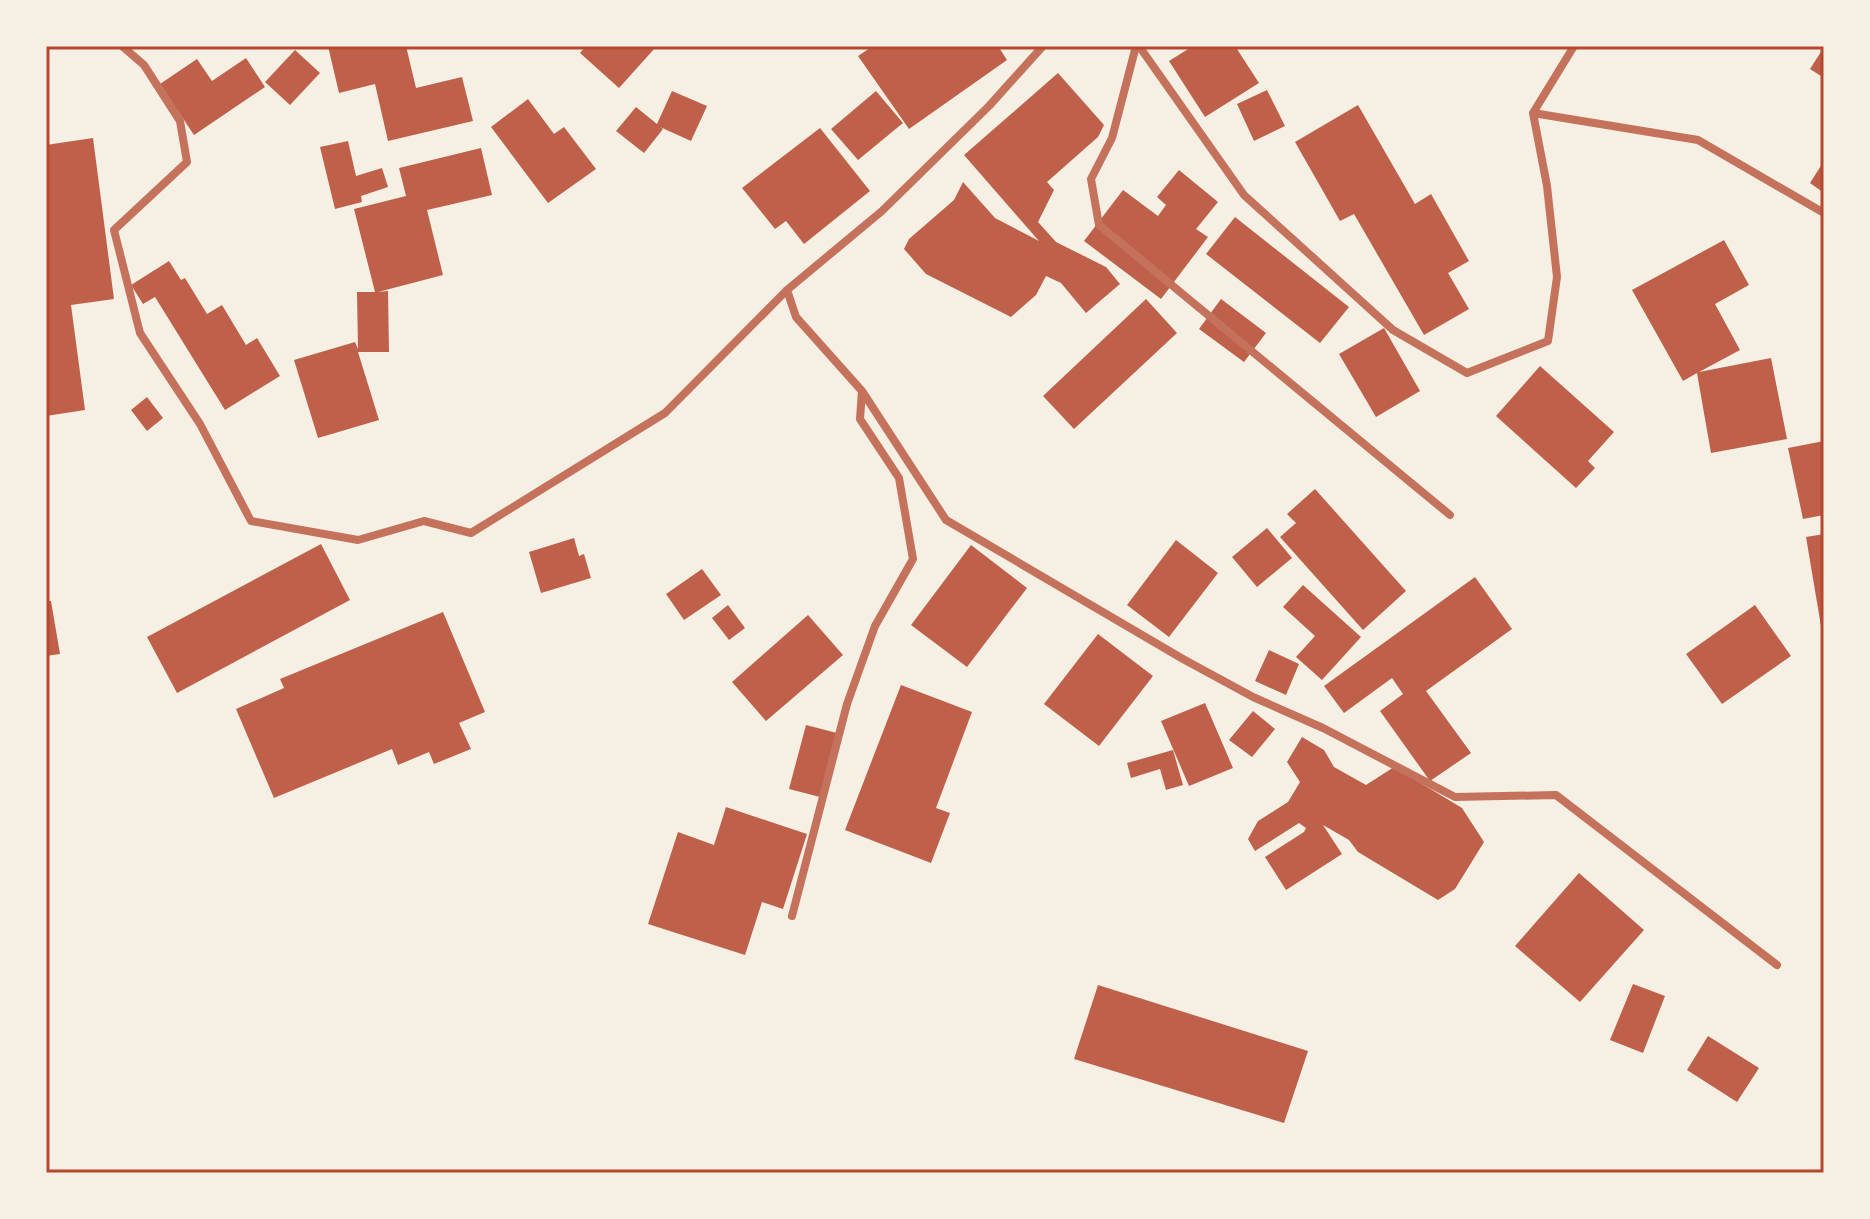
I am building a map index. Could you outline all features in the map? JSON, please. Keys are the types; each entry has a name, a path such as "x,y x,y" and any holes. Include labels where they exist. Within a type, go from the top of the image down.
{"street":[{"path":"122,46 144,65 180,121 187,162 114,230 140,333 200,424 251,521 358,540 424,521 471,533 665,413 787,290 882,211 989,106 1043,46"},
{"path":"1138,46 1244,195 1393,330 1467,373 1548,341 1557,277 1547,186 1533,113 1574,46"},
{"path":"1138,46 1112,138 1091,179 1099,225 1450,515"},
{"path":"1533,113 1698,140 1824,213"},
{"path":"787,290 796,317 862,391 946,520 1183,659 1455,797 1556,795 1777,965"},
{"path":"792,916 847,704 875,626 913,559 899,478 860,419 862,391"}],"building":[{"path":"328,46 406,46 416,88 462,77 473,121 388,141 375,84 339,93"},
{"path":"586,46 655,48 619,88 580,53"},
{"path":"873,46 998,46 1007,60 909,129 858,56"},
{"path":"1193,46 1235,46 1259,83 1205,117 1169,61"},
{"path":"1824,47 1824,78 1810,69"},
{"path":"295,50 320,73 290,105 265,82"},
{"path":"246,58 265,87 194,135 160,84 197,59 212,81"},
{"path":"1058,73 1104,125 1098,137 1047,182 1054,190 1038,222 1056,242 1106,267 1120,284 1086,313 1061,283 1046,276 1036,295 1011,317 926,274 904,249 909,239 954,200 963,182 995,218 1039,241 964,155"},
{"path":"1267,90 1285,126 1254,141 1237,104"},
{"path":"672,91 707,106 691,141 660,127 663,129 644,153 616,131 636,107 657,124"},
{"path":"876,91 903,123 858,160 831,129"},
{"path":"528,99 554,134 564,127 596,169 548,203 491,127"},
{"path":"1358,105 1415,204 1431,194 1469,261 1448,273 1469,309 1424,335 1354,214 1340,221 1295,142"},
{"path":"820,128 870,191 804,244 786,221 775,229 742,188"},
{"path":"93,138 114,299 71,305 85,410 46,416 46,145"},
{"path":"348,141 356,176 382,168 388,187 361,196 362,202 335,209 320,147"},
{"path":"481,148 492,195 427,210 443,275 378,292 388,291 389,352 358,352 379,420 318,438 294,360 355,342 358,349 357,292 375,292 354,209 406,196 399,168"},
{"path":"1824,161 1824,193 1810,183"},
{"path":"1179,170 1218,202 1196,229 1208,237 1161,299 1084,241 1123,190 1158,216 1166,205 1157,197"},
{"path":"1235,217 1349,307 1320,343 1206,254"},
{"path":"1724,240 1749,285 1715,304 1740,350 1699,372 1771,358 1787,439 1711,453 1697,373 1683,381 1632,290"},
{"path":"169,261 181,280 185,278 207,314 222,305 246,345 257,338 280,376 225,410 155,297 143,304 131,285"},
{"path":"1146,299 1177,333 1074,429 1043,396"},
{"path":"1221,299 1266,333 1244,362 1199,329"},
{"path":"1384,328 1420,391 1376,417 1339,354"},
{"path":"1540,366 1614,432 1588,461 1595,468 1576,488 1496,416"},
{"path":"147,397 163,418 147,431 131,410"},
{"path":"1824,441 1824,515 1803,519 1788,448"},
{"path":"1315,489 1406,591 1363,630 1280,537 1296,523 1287,514"},
{"path":"1267,528 1292,558 1257,587 1232,557"},
{"path":"1824,534 1824,631 1822,632 1806,537"},
{"path":"574,538 579,556 584,554 591,578 541,593 529,552"},
{"path":"1176,540 1218,573 1169,637 1127,605"},
{"path":"321,544 350,600 177,693 147,637"},
{"path":"971,545 1027,588 967,667 911,625"},
{"path":"702,569 721,595 684,620 666,594"},
{"path":"1475,577 1512,629 1426,691 1471,753 1430,781 1380,711 1403,694 1392,678 1344,713 1324,686"},
{"path":"1303,585 1361,637 1322,680 1296,657 1315,636 1283,607"},
{"path":"46,601 51,601 60,654 46,656"},
{"path":"728,605 745,628 729,640 712,618"},
{"path":"1755,605 1791,656 1722,704 1686,654"},
{"path":"443,612 485,712 459,723 471,749 434,764 429,752 398,765 392,749 274,798 236,709 284,688 280,679"},
{"path":"808,615 843,655 766,721 732,682"},
{"path":"1098,634 1153,676 1099,746 1044,704"},
{"path":"1269,650 1299,664 1286,695 1255,681"},
{"path":"901,685 972,712 936,808 950,813 931,863 845,830"},
{"path":"1205,703 1233,768 1189,786 1161,721"},
{"path":"1253,711 1275,729 1252,757 1229,740"},
{"path":"806,725 837,733 820,797 789,789"},
{"path":"1302,737 1324,750 1334,767 1366,785 1394,767 1462,808 1484,842 1455,889 1438,900 1358,852 1349,840 1323,825 1342,854 1286,890 1265,857 1306,828 1299,823 1255,851 1248,839 1258,821 1288,802 1300,782 1287,762"},
{"path":"1173,750 1183,785 1166,790 1160,769 1131,778 1127,763"},
{"path":"726,807 807,834 783,909 762,902 745,955 648,924 678,832 714,845"},
{"path":"1579,873 1644,930 1580,1002 1515,946"},
{"path":"1633,984 1665,996 1643,1053 1610,1040"},
{"path":"1098,985 1308,1051 1284,1123 1074,1059"},
{"path":"1708,1036 1759,1068 1737,1102 1687,1070"}]}
